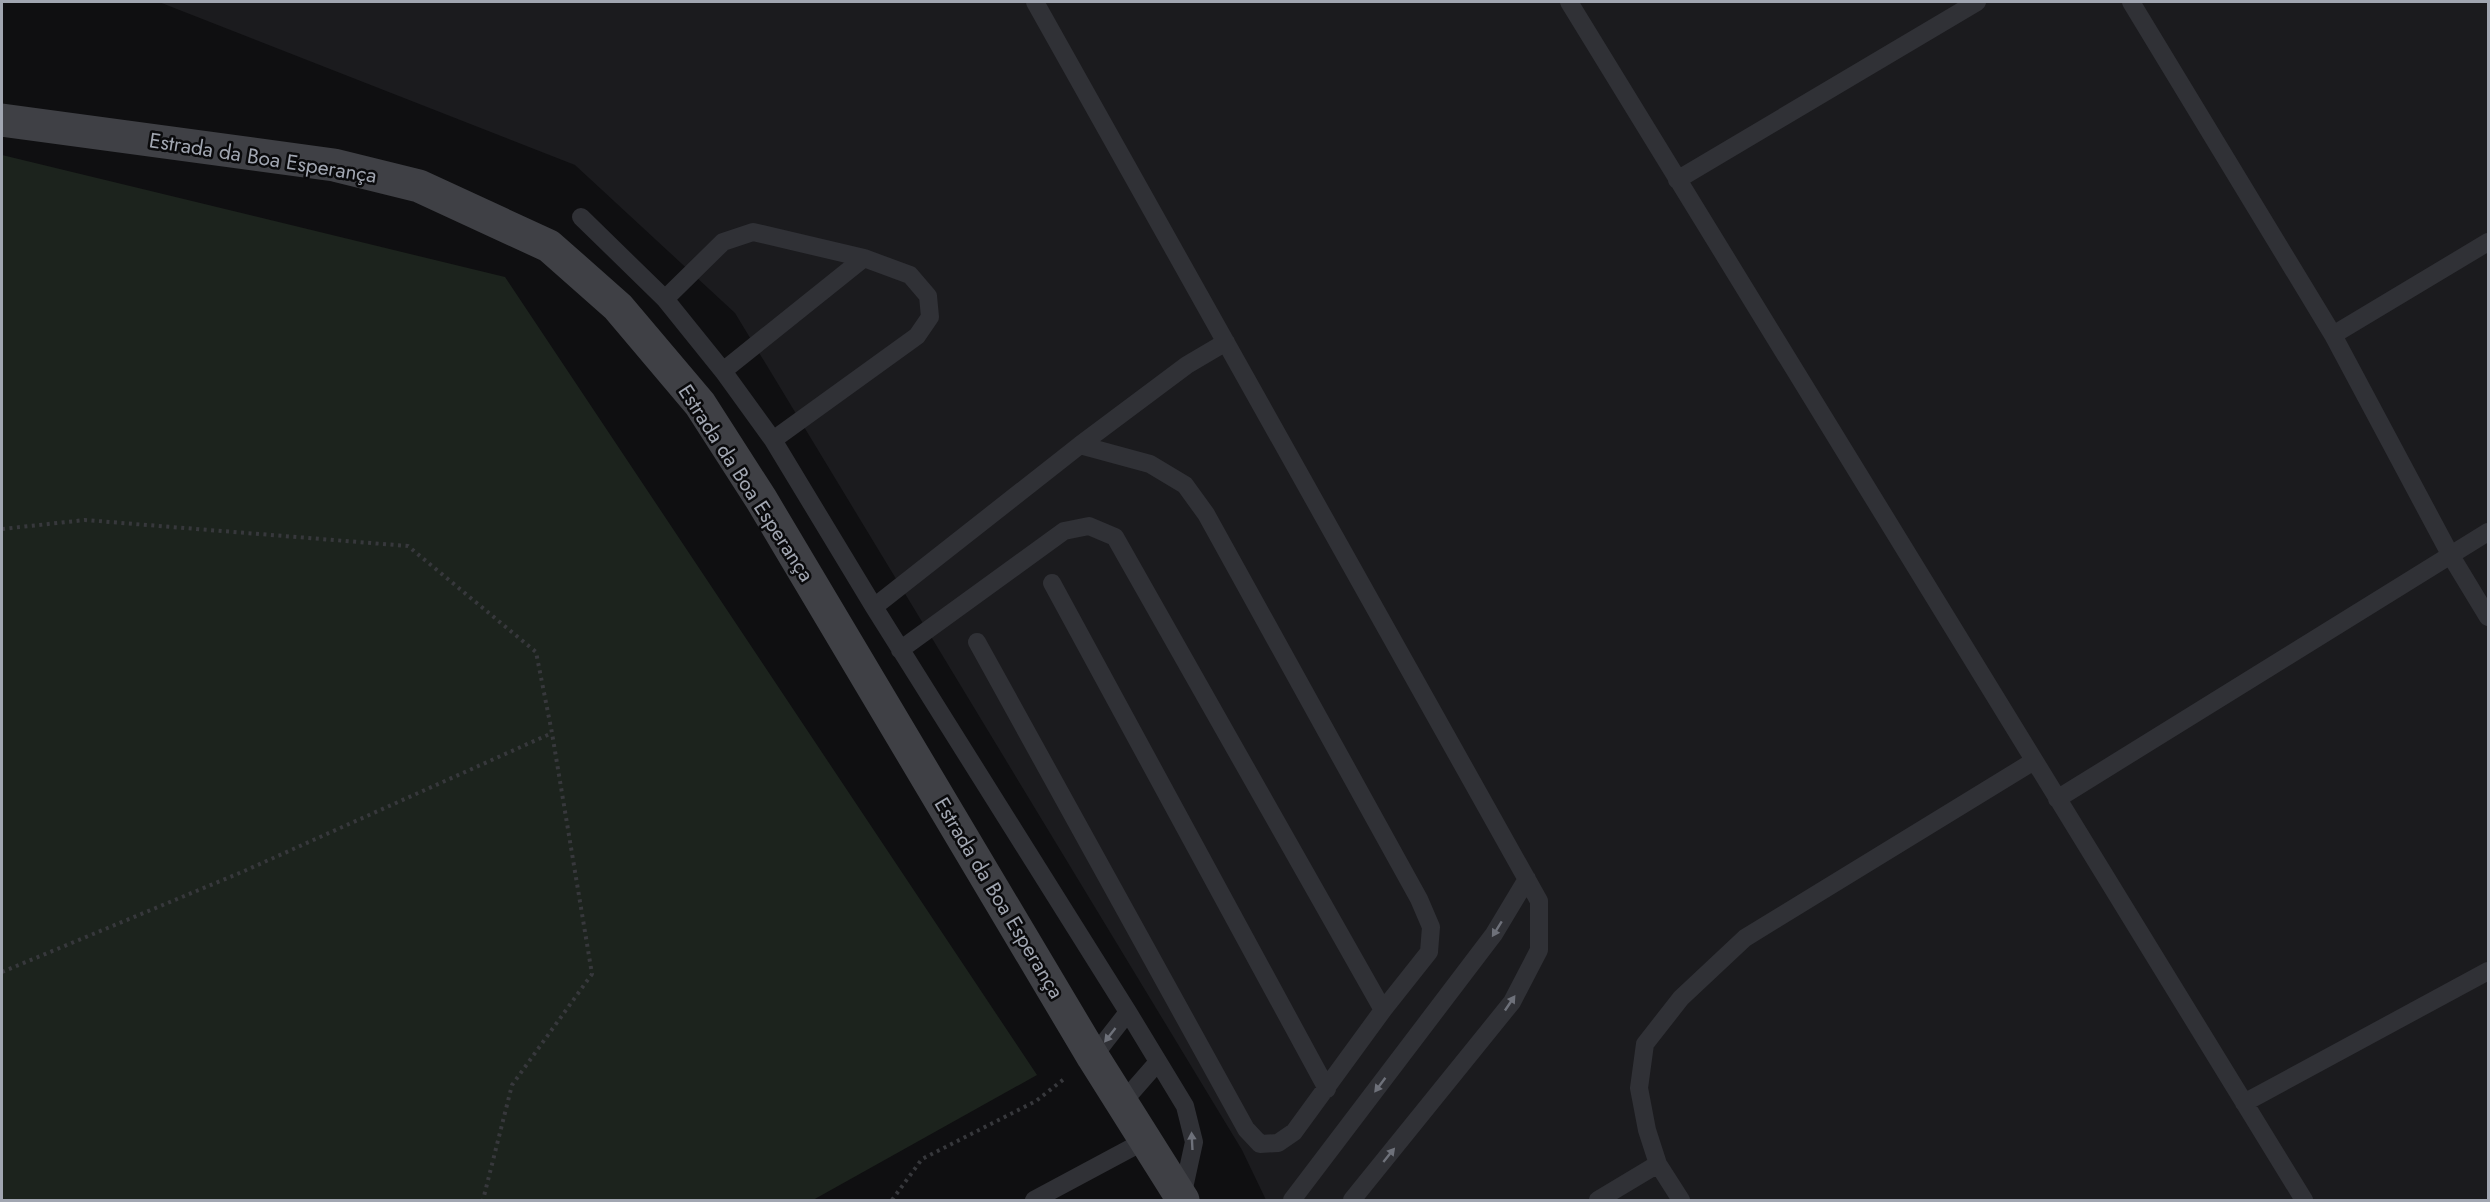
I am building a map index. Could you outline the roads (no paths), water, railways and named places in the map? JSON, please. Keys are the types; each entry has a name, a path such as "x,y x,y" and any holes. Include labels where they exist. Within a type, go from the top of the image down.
{"main road":[{"name":"Estrada da Boa Esperança","path":"2,120 344,168 419,186 549,246 618,307 700,404 761,500 1093,1057 1183,1199"}],"lane":[{"path":"1035,2 1539,901 1539,950 1512,1002 1352,1200"},
{"path":"1569,2 2304,1200"},
{"path":"1677,180 1977,2"},
{"path":"2131,2 2333,334 2451,556 2488,617"},
{"path":"581,217 665,299 723,371 773,440 900,650 1128,1012 1185,1106 1194,1142 1183,1199"},
{"path":"665,299 723,242 753,232 864,258 910,275 928,296 930,317 917,336 773,440"},
{"path":"2333,334 2488,242"},
{"path":"723,371 864,258"},
{"path":"874,608 1080,445 1187,365 1226,342"},
{"path":"977,642 1246,1129 1260,1144 1278,1143 1294,1132 1383,1010 1429,952 1431,927 1419,899 1206,514 1185,485 1150,464 1080,445"},
{"path":"900,650 1064,531 1089,526 1115,537 1383,1010"},
{"path":"2057,799 2488,532"},
{"path":"1052,583 1327,1089"},
{"path":"1681,1200 1658,1164 1647,1130 1639,1088 1646,1044 1681,998 1744,938 2034,761"},
{"path":"1292,1200 1494,934 1527,879"},
{"path":"2244,1103 2488,972"},
{"path":"1093,1057 1128,1012"},
{"path":"1122,1103 1157,1063"},
{"path":"1034,1200 1146,1140"},
{"path":"1598,1200 1658,1164"}]}
